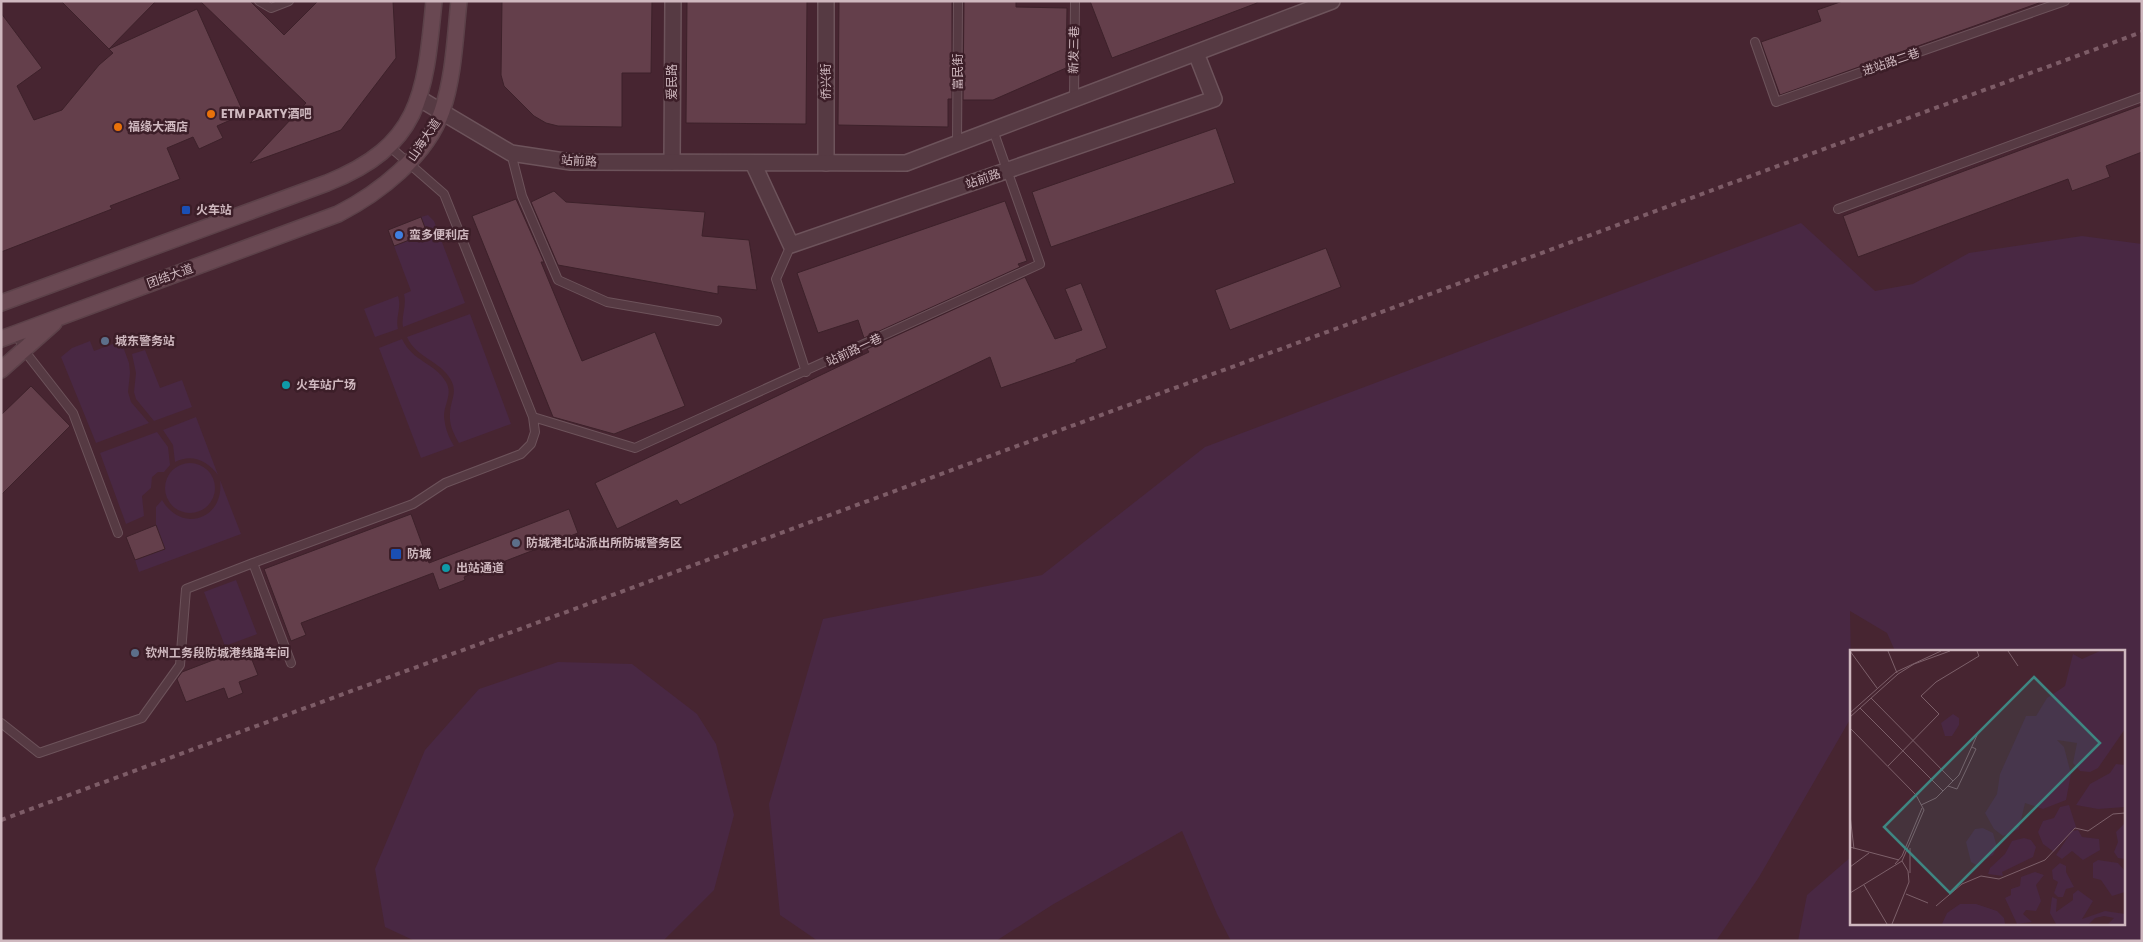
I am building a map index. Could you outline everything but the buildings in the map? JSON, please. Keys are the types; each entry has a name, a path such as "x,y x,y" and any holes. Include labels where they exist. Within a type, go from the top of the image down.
{"main road":[{"name":"山海大道","path":"1,303 327,183 361,168 389,146 403,130 420,99 428,62 434,1"},
{"name":"山海大道","path":"338,214 376,192 408,163 423,145 442,112 453,66 459,1"},
{"name":"团结大道","path":"1,338 338,214"},
{"path":"1,370 23,348 62,316"}],"street":[{"name":"爱民路","path":"672,162 673,1"},
{"name":"侨兴街","path":"826,1 826,163"},
{"name":"站前路","path":"420,99 511,153 571,162 906,163 1332,1"},
{"name":"站前路","path":"791,245 1214,100 1196,53"},
{"path":"753,163 791,245"}],"lane":[{"path":"259,1 271,8 289,1"},
{"name":"富民街","path":"958,1 958,143"},
{"name":"新发三巷","path":"1074,99 1075,1"},
{"name":"进站路二巷","path":"1755,42 1776,102 2065,1"},
{"path":"1838,209 2142,97"},
{"name":"站前路一巷","path":"533,417 635,448 806,372 1040,264 993,130"},
{"path":"1,724 39,753 142,718 180,665 186,589 413,504 445,483 521,454 531,444 535,432 533,417 444,194 389,146"},
{"path":"511,153 522,196 558,280 607,302 717,321"},
{"path":"791,245 776,279 806,372"},
{"path":"17,333 23,348 73,413 118,533"},
{"path":"253,563 291,663"}],"shaded area":[{"path":"428,215 434,221 465,303 403,327 404,294 411,291 394,246 427,233 421,217"},
{"path":"1801,223 1875,291 1913,284 1969,253 2082,236 2142,244 2142,941 1798,941 1807,895 1850,858 1850,924 2126,924 2126,650 1895,650 1887,633 1850,611 1850,719 1759,877 1716,941 1231,941 1217,914 1182,831 1052,905 996,941 818,941 780,915 769,804 823,619 1042,575 1205,447"},
{"path":"398,296 398,329 375,337 364,309"},
{"path":"470,314 511,424 459,443 450,422 450,409 454,393 451,380 441,368 416,350 407,337"},
{"path":"402,339 412,353 441,375 449,391 444,416 447,432 454,446 421,458 379,348"},
{"path":"90,341 94,351 121,341 129,363 128,392 131,402 149,423 96,443 61,357 72,348"},
{"path":"145,350 160,388 182,380 192,407 154,421 136,399 134,392 136,373 132,354"},
{"path":"196,417 218,475 204,462 193,458 181,459 175,462 173,445 163,430"},
{"path":"157,432 168,447 170,465 164,472 158,472 152,477 151,488 142,496 144,516 126,524 100,453"},
{"path":"190,463 200,465 208,470 213,478 215,488 213,498 208,506 200,511 190,513 180,511 172,506 167,498 165,488 167,478 172,470 180,465"},
{"path":"220,480 241,534 139,572 135,560 165,549 156,525 156,507 162,500 170,511 180,517 190,519 200,517 209,512 216,504 220,493"},
{"path":"236,580 257,634 225,646 204,592"},
{"path":"558,662 632,664 697,714 716,744 734,815 714,890 663,941 415,941 385,927 375,869 425,750 479,689"}],"railway":[{"path":"1,820 2142,32"}],"place":[{"name":"ETM PARTY酒吧","path":"211,114"},
{"name":"福缘大酒店","path":"118,127"},
{"name":"火车站","path":"186,210"},
{"name":"蛮多便利店","path":"399,235"},
{"name":"城东警务站","path":"105,341"},
{"name":"火车站广场","path":"286,385"},
{"name":"防城港北站派出所防城警务区","path":"516,543"},
{"name":"防城","path":"396,554"},
{"name":"出站通道","path":"446,568"},
{"name":"钦州工务段防城港线路车间","path":"135,653"}]}
